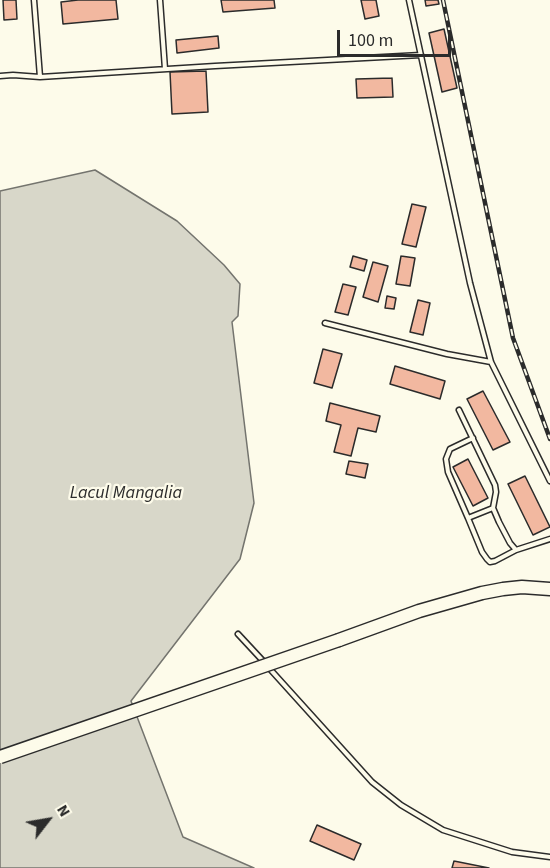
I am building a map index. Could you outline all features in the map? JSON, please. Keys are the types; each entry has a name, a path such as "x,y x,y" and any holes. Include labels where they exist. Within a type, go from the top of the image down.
{"highway":[{"path":"0,757 418,611 503,589 522,587 550,589"}],"lane":[{"path":"34,0 40,77"},
{"path":"160,0 165,69"},
{"path":"409,0 470,283 491,362 550,481"},
{"path":"0,76 40,77 421,55"},
{"path":"325,323 447,354 491,362"},
{"path":"459,410 495,485 493,508 503,531 516,550"},
{"path":"473,438 450,450 446,459 448,472 487,560 495,561 516,550 550,539"},
{"path":"468,518 493,508"},
{"path":"238,634 372,783 401,805 443,830 512,852 550,857"}],"water":[{"name":"Lacul Mangalia","path":"95,170 177,221 224,265 240,284 238,316 232,322 254,503 240,559 131,701 183,837 254,868 0,868 0,191"}],"building":[{"path":"3,0 16,0 17,19 4,20"},
{"path":"116,0 118,19 63,24 61,2"},
{"path":"221,0 274,0 275,8 223,12"},
{"path":"361,0 376,0 379,16 365,19"},
{"path":"425,0 438,0 439,4 426,6"},
{"path":"444,29 457,88 442,92 429,33"},
{"path":"218,36 219,48 177,53 176,40"},
{"path":"206,71 208,112 172,114 170,72"},
{"path":"392,78 393,97 357,98 356,79"},
{"path":"412,204 426,207 416,247 402,244"},
{"path":"353,256 367,260 364,271 350,267"},
{"path":"401,256 415,258 410,286 396,284"},
{"path":"373,262 388,266 378,302 363,297"},
{"path":"343,284 356,287 348,315 335,312"},
{"path":"387,296 396,298 394,309 385,308"},
{"path":"418,300 430,303 423,335 410,332"},
{"path":"323,349 342,354 332,388 314,383"},
{"path":"395,366 445,381 440,399 390,384"},
{"path":"483,391 510,442 493,450 467,399"},
{"path":"330,403 380,416 376,432 358,428 351,456 334,452 341,425 326,421"},
{"path":"468,459 488,498 473,506 453,467"},
{"path":"349,461 368,464 365,478 346,474"},
{"path":"525,476 550,527 533,535 508,484"},
{"path":"317,825 361,844 354,860 310,841"},
{"path":"454,861 489,868 452,868"}],"railway":[{"path":"443,0 513,338 550,439"}]}
